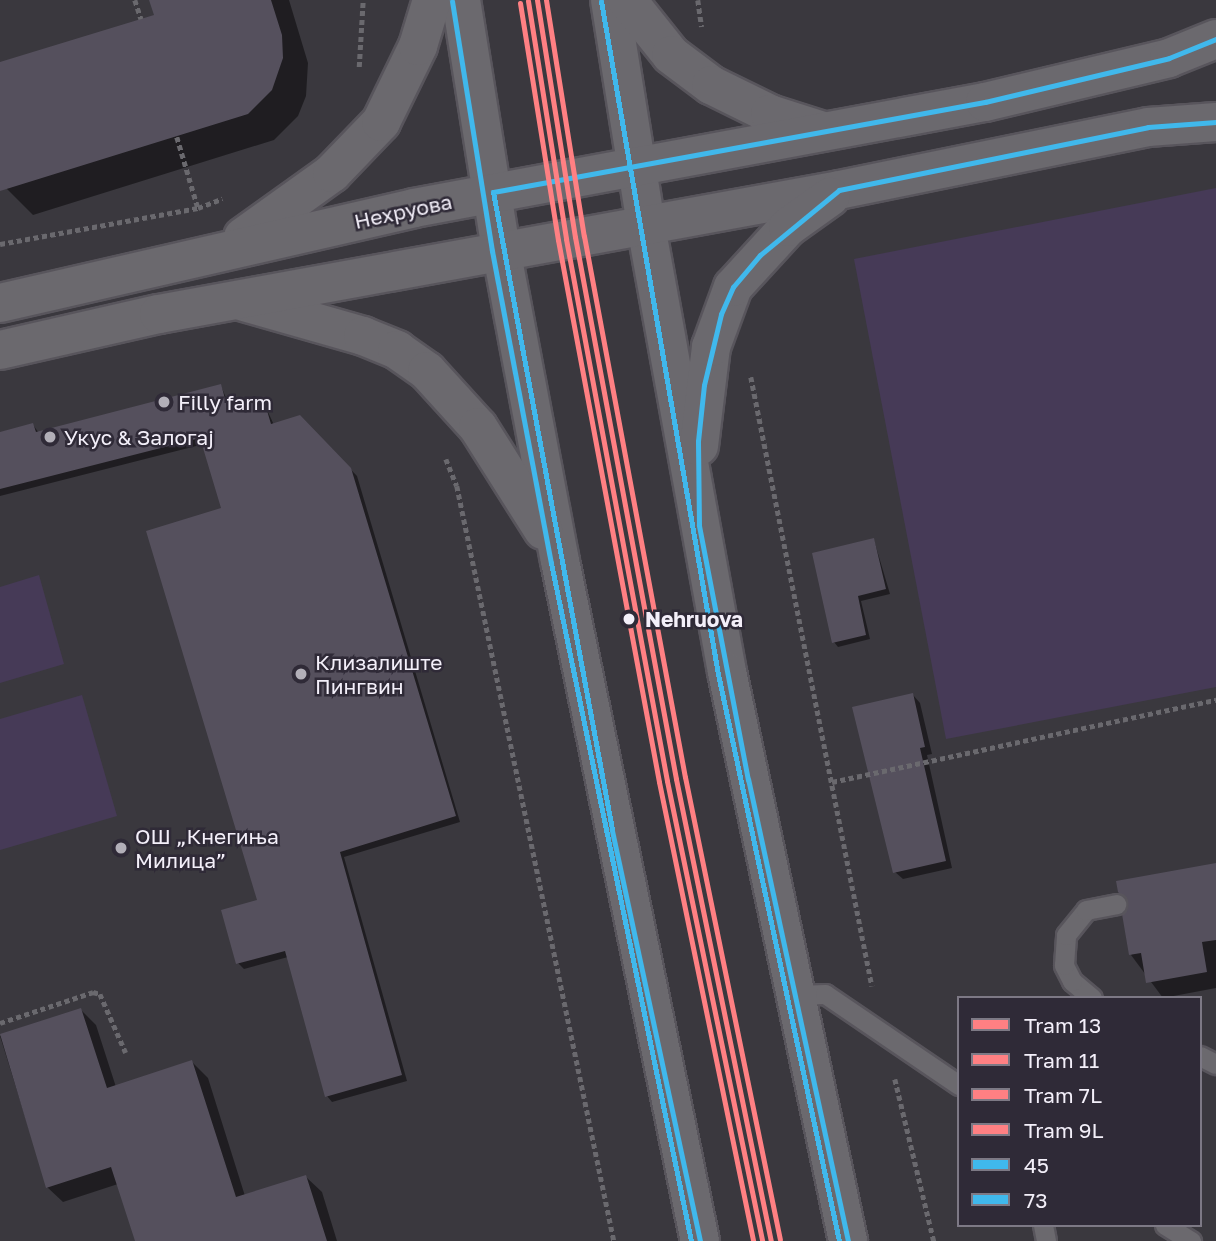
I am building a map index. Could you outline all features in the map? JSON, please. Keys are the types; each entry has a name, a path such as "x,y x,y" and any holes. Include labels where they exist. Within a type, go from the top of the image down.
{"main road":[{"path":"224,249 332,173 381,122 418,46 432,0"},
{"path":"461,0 501,249 560,561 700,1241"},
{"path":"610,0 646,226 699,525 748,780 848,1241"},
{"path":"627,0 671,55 711,85 770,114 828,133"},
{"name":"Нехруова","path":"0,303 224,249 493,192 828,133 1169,58 1216,39"},
{"path":"0,350 236,300 501,249 646,226 839,190 1148,127 1216,122"},
{"path":"699,525 698,441 704,385 721,314 733,288 760,255 839,190"},
{"path":"236,300 363,336 427,371 478,427 523,491 560,561"}],"lane":[{"path":"1090,996 1072,981 1064,965 1066,935 1086,911 1116,904"},
{"path":"795,995 825,994 957,1084"},
{"path":"1168,1227 1191,1241"}],"path":[{"path":"135,0 141,19"},
{"path":"358,73 363,52 363,0"},
{"path":"177,137 198,208"},
{"path":"0,244 198,208 228,197"},
{"path":"749,368 885,1035 934,1241"},
{"path":"444,454 457,486 614,1241"},
{"path":"832,782 1216,700"},
{"path":"0,1023 93,992 100,994 126,1053"}],"shaded area":[{"path":"1216,188 1216,687 946,739 854,259"},
{"path":"39,575 64,664 0,683 0,587"},
{"path":"82,695 117,816 0,850 0,719"}],"building":[{"path":"149,0 271,0 282,35 283,58 272,90 248,114 0,191 0,62 154,15"},
{"name":"Клизалиште Пингвин","path":"221,384 227,406 263,397 271,424 300,415 351,468 456,816 340,852 402,1075 325,1097 285,951 236,964 221,910 257,900 146,531 221,508 200,438 0,489 0,432 33,423 36,432"},
{"path":"874,538 886,589 858,596 866,635 832,643 812,553"},
{"path":"913,693 925,747 920,748 946,861 893,873 852,707"},
{"path":"1216,863 1216,940 1202,942 1207,972 1146,983 1141,953 1129,955 1122,914 1128,902 1118,892 1116,881"},
{"path":"81,1008 107,1088 192,1060 236,1197 306,1175 327,1241 135,1241 111,1167 46,1188 0,1034"}],"tram line":[{"name":"13","path":"537,0 575,237 676,779 771,1241"},
{"name":"7L","path":"546,0 584,236 685,777 780,1239"},
{"name":"11","path":"528,1 566,239 667,781 762,1241"},
{"name":"9L","path":"520,3 558,240 659,782 753,1241"}],"transit line":[{"name":"73","path":"452,1 492,251 551,563 691,1241"},
{"name":"73","path":"601,1 718,674 839,1241"},
{"name":"45","path":"700,1241 612,829 493,192 985,102 1169,58 1216,39"},
{"name":"45","path":"848,1241 748,780 699,525 698,441 704,385 721,314 733,287 760,255 839,190 1148,127 1216,122"}],"place":[{"name":"Filly farm","path":"164,402"},
{"name":"Укус & Залогај","path":"50,437"},
{"name":"Nehruova","path":"629,619"},
{"name":"Клизалиште Пингвин","path":"301,674"},
{"name":"ОШ „Кнегиња Милица”","path":"121,848"}]}
